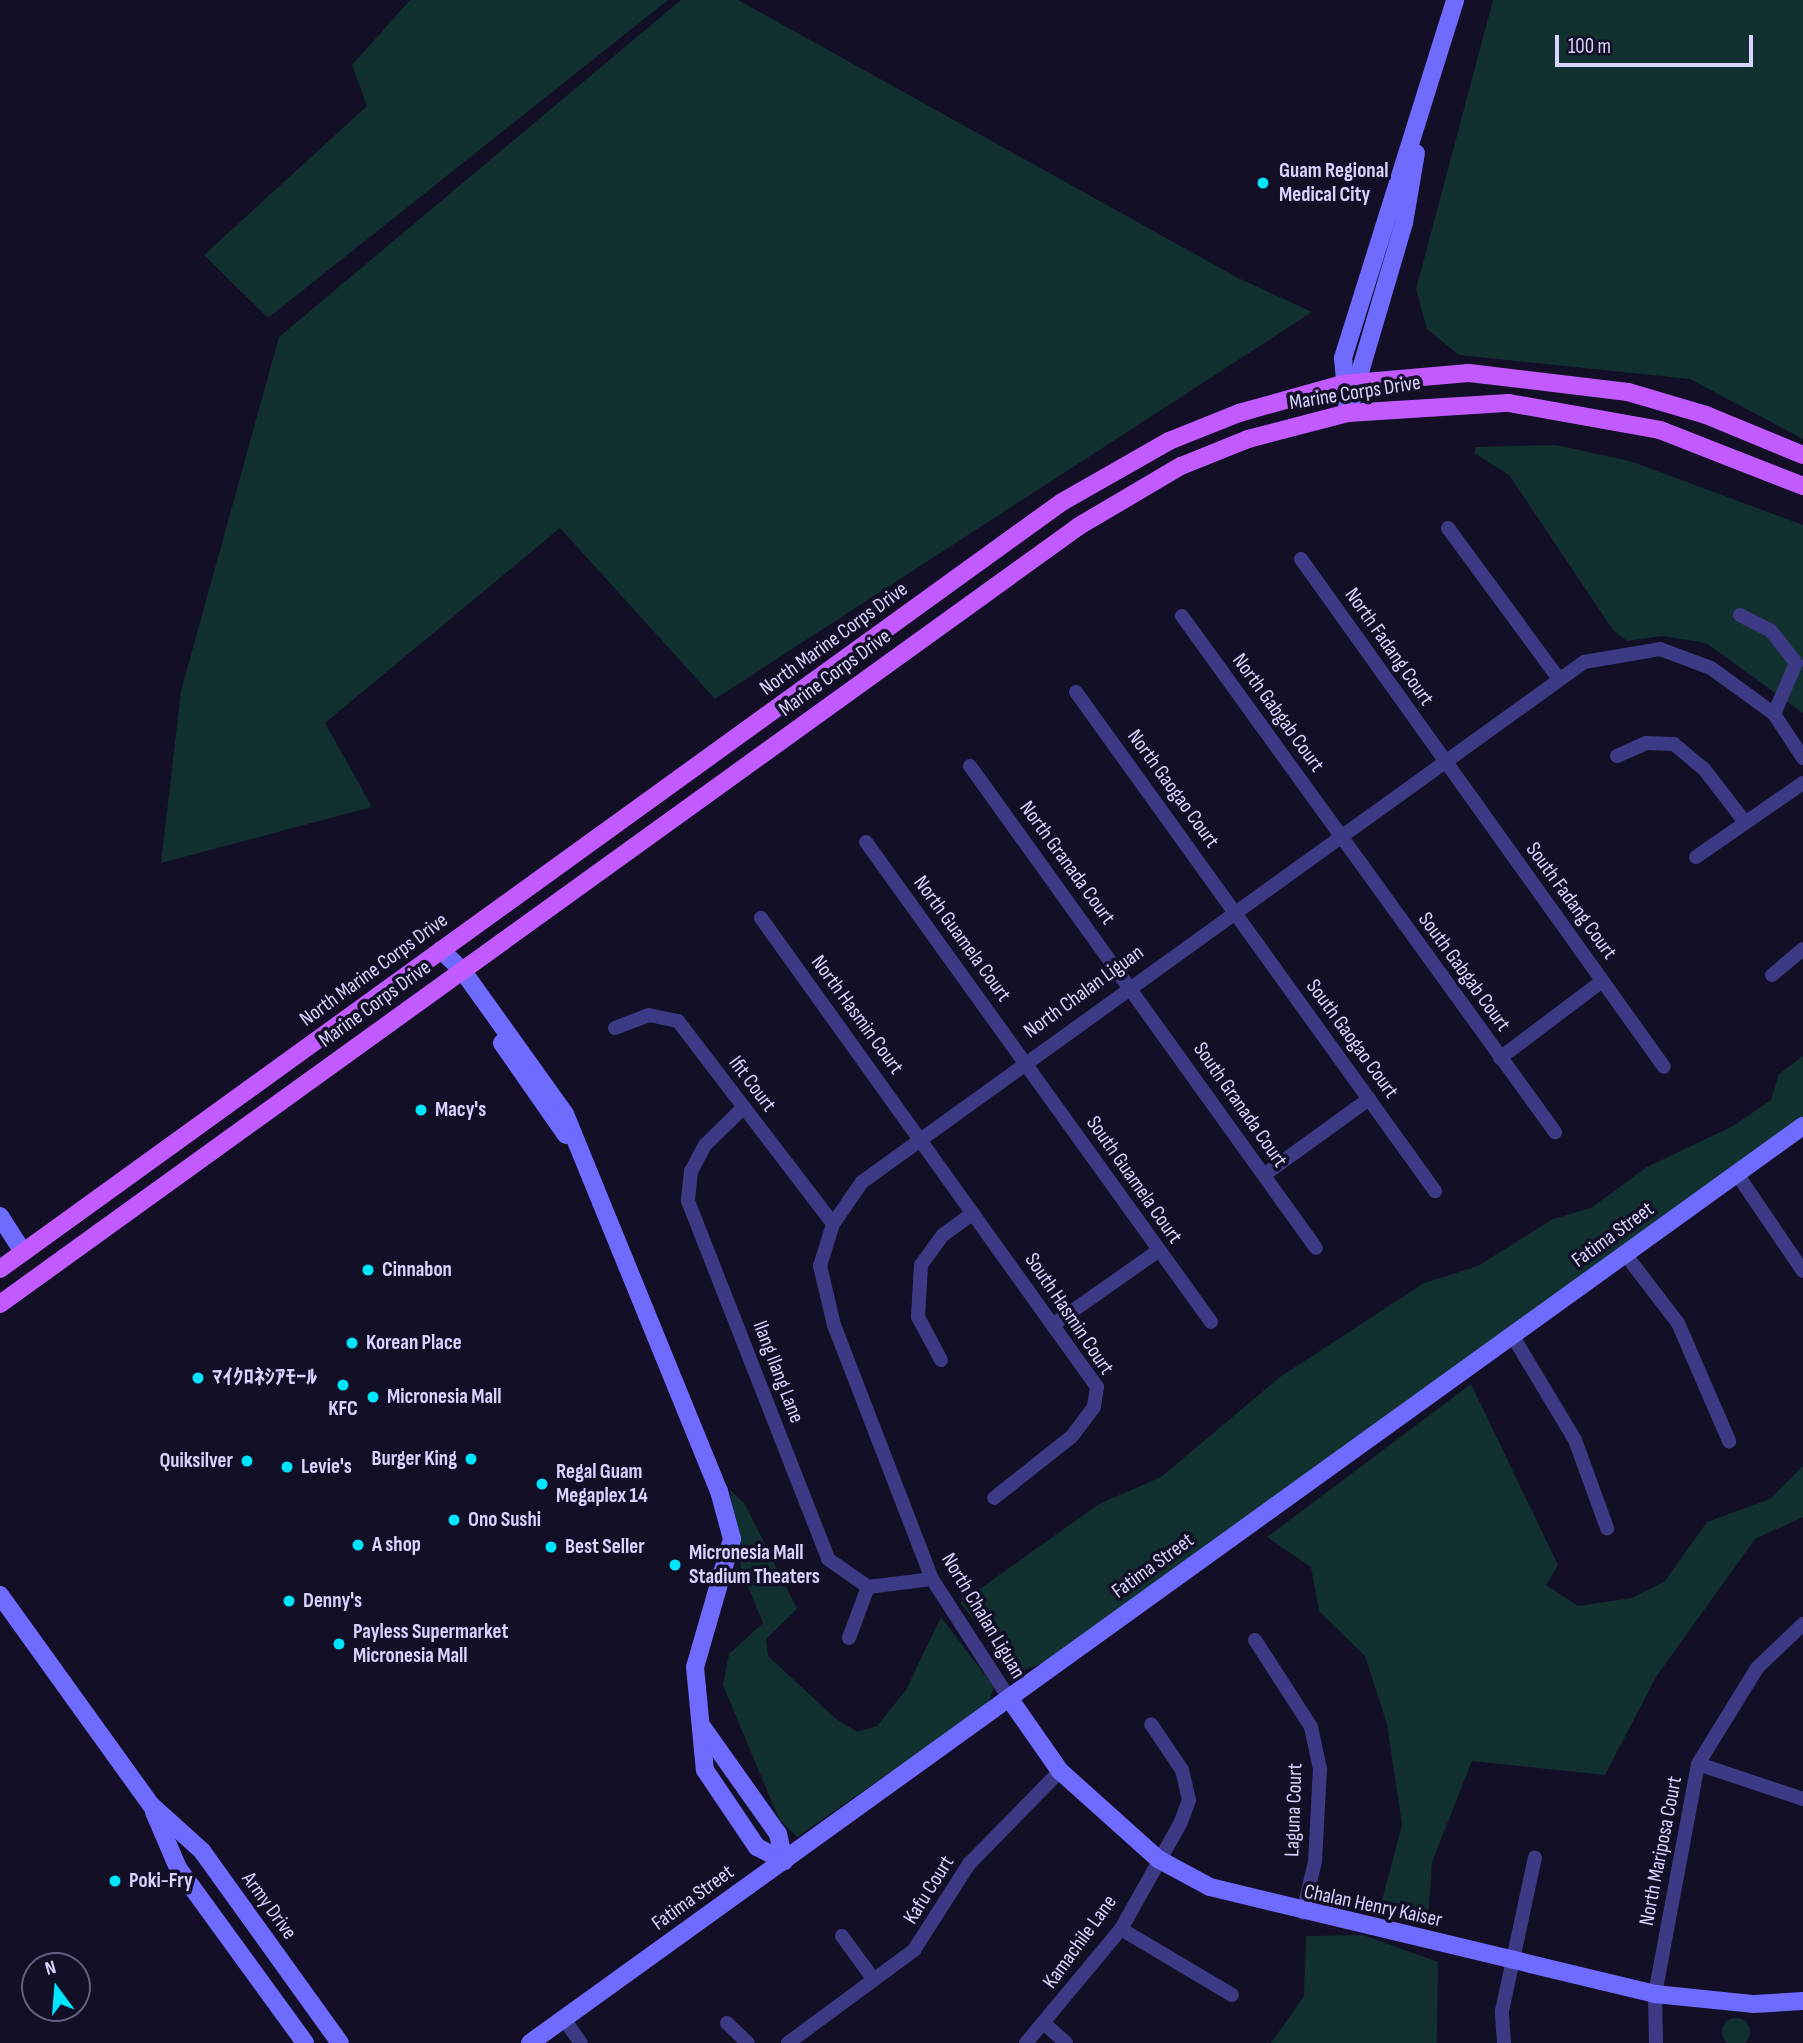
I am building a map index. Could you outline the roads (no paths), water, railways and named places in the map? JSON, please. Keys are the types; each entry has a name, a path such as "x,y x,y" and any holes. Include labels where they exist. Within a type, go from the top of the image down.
{"main road":[{"path":"1348,413 1342,384 1381,222 1421,120 1455,0"},
{"path":"1348,413 1362,382 1404,223 1421,120"},
{"name":"North Marine Corps Drive","path":"0,1269 1096,481 1203,426 1342,384 1469,373 1589,384 1668,402 1803,455"},
{"name":"Marine Corps Drive","path":"0,1304 1111,505 1214,452 1348,413 1469,401 1584,412 1696,441 1803,486"},
{"path":"441,950 588,1163 728,1518 729,1558 695,1667 697,1719 705,1770 757,1847 784,1861"},
{"name":"Fatima Street","path":"530,2043 1803,1126"},
{"path":"0,1216 23,1252"},
{"name":"Army Drive","path":"0,1595 151,1805 202,1851 340,2043"},
{"name":"Chalan Henry Kaiser","path":"1009,1698 1060,1771 1158,1859 1210,1887 1303,1913 1655,1994 1754,2004 1803,2002"},
{"name":"Army Drive","path":"151,1805 178,1868 305,2043"}],"street":[{"path":"1448,528 1558,678"},
{"name":"North Fadang Court","path":"1301,559 1443,760"},
{"path":"1741,615 1771,631 1796,663 1774,714"},
{"name":"North Gabgab Court","path":"1182,616 1339,835"},
{"name":"North Chalan Liguan","path":"1009,1698 932,1579 834,1325 820,1266 833,1224 862,1182 919,1137 1558,678 1612,653 1660,649 1712,668 1774,714 1803,758"},
{"name":"North Gaogao Court","path":"1076,692 1235,910"},
{"path":"1617,755 1646,743 1674,744 1704,769 1744,821"},
{"name":"South Fadang Court","path":"1443,760 1664,1067"},
{"name":"North Granada Court","path":"970,766 1130,985"},
{"path":"1696,857 1744,821 1803,783"},
{"name":"South Gabgab Court","path":"1339,835 1555,1132"},
{"name":"North Guamela Court","path":"866,842 1025,1061"},
{"name":"South Gaogao Court","path":"1235,910 1435,1191"},
{"name":"North Hasmin Court","path":"761,918 919,1137"},
{"path":"1772,975 1803,949"},
{"path":"1500,1058 1602,981"},
{"name":"South Granada Court","path":"1130,985 1316,1248"},
{"name":"Ifit Court","path":"615,1028 649,1015 678,1021 833,1224"},
{"name":"South Guamela Court","path":"1025,1061 1211,1322"},
{"path":"1264,1175 1369,1099"},
{"name":"Ilang Ilang Lane","path":"744,1107 705,1145 691,1171 688,1201 828,1559 868,1587"},
{"name":"South Hasmin Court","path":"919,1137 1097,1387 1094,1407 1071,1437 994,1498"},
{"path":"1737,1174 1803,1272"},
{"path":"941,1360 918,1317 921,1265 943,1234 973,1213"},
{"path":"1054,1324 1158,1251"},
{"path":"1625,1254 1678,1323 1730,1441"},
{"path":"1512,1335 1574,1440 1607,1528"},
{"path":"849,1638 868,1587 932,1579"},
{"name":"North Mariposa Court","path":"1656,2043 1655,1994 1698,1764 1757,1668 1803,1624"},
{"name":"Laguna Court","path":"1255,1640 1311,1727 1320,1769 1315,1861 1303,1913"},
{"name":"Kamachile Lane","path":"1026,2043 1046,2025 1121,1929 1189,1800 1182,1770 1151,1724"},
{"path":"1698,1764 1803,1799"},
{"name":"Kafu Court","path":"788,2043 914,1950 977,1854 1060,1771"},
{"path":"1504,2043 1502,2011 1517,1962 1535,1857"},
{"path":"1121,1929 1232,1996"},
{"path":"842,1936 874,1980"},
{"path":"1803,1991 1803,2002"},
{"path":"564,2018 581,2043"},
{"path":"727,2023 748,2043"},
{"path":"1046,2025 1066,2043"}],"place":[{"name":"Guam Regional Medical City","path":"1263,183"},
{"name":"Macy's","path":"421,1110"},
{"name":"Cinnabon","path":"368,1270"},
{"name":"Korean Place","path":"352,1343"},
{"name":"ﾏｲｸﾛﾈｼｱﾓｰﾙ","path":"198,1378"},
{"name":"KFC","path":"343,1385"},
{"name":"Micronesia Mall","path":"373,1397"},
{"name":"Burger King","path":"471,1459"},
{"name":"Quiksilver","path":"247,1461"},
{"name":"Levie's","path":"287,1467"},
{"name":"Regal Guam Megaplex 14","path":"542,1484"},
{"name":"Ono Sushi","path":"454,1520"},
{"name":"A shop","path":"358,1545"},
{"name":"Best Seller","path":"551,1547"},
{"name":"Micronesia Mall Stadium Theaters","path":"675,1565"},
{"name":"Denny's","path":"289,1601"},
{"name":"Payless Supermarket Micronesia Mall","path":"339,1644"},
{"name":"Poki-Fry","path":"115,1881"}]}
